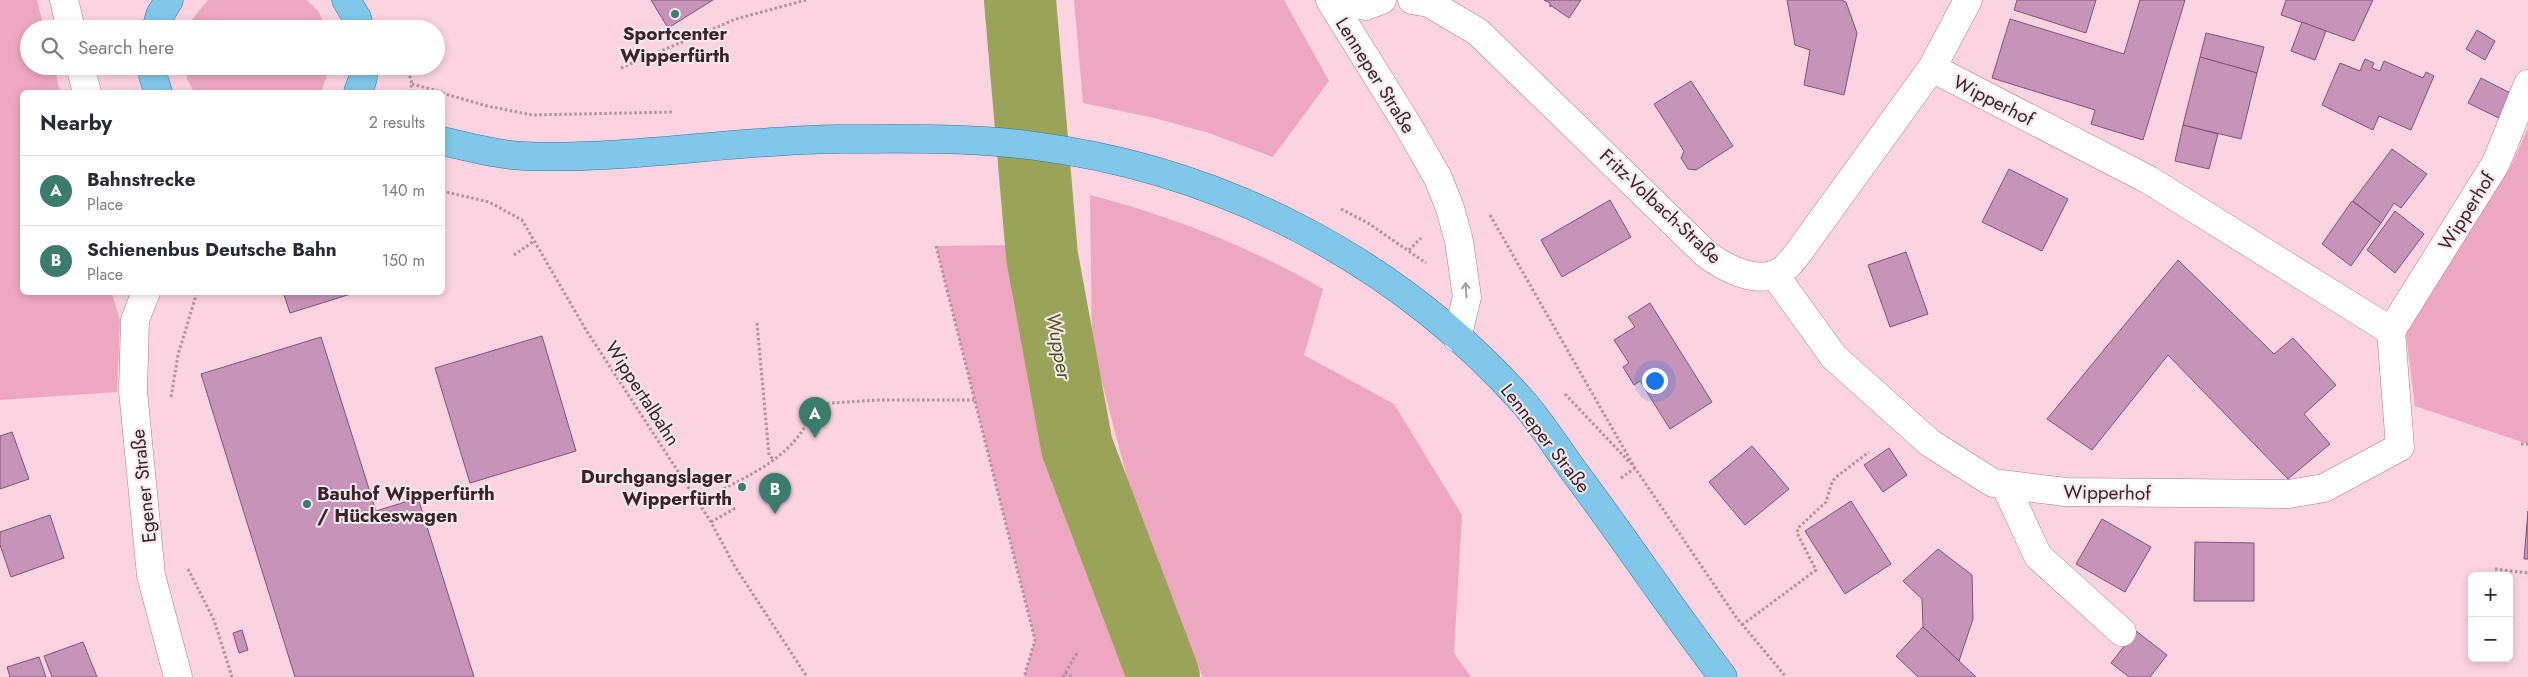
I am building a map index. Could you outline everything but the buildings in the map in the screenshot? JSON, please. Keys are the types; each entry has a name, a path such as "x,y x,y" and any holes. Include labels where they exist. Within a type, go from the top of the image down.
{"main road":[{"path":"159,20 169,0"},
{"path":"346,0 358,20"},
{"path":"154,75 158,90"},
{"path":"359,90 363,75"},
{"path":"445,142 521,156 631,153 834,140 974,140 1035,146 1104,157 1189,181 1254,206 1302,229 1386,279 1457,338"},
{"name":"Lenneper Straße","path":"1457,338 1525,405 1594,497 1669,606 1723,677"}],"street":[{"path":"64,0 69,20"},
{"name":"Lenneper Straße","path":"1330,0 1410,129 1438,178 1450,208 1459,241 1467,296 1457,338"},
{"path":"1334,0 1366,6 1382,0"},
{"name":"Fritz-Volbach-Straße","path":"1412,0 1429,3 1478,32 1710,257 1736,271 1762,275 1774,274"},
{"path":"1774,274 1783,270 1802,249 1932,68 1968,0"},
{"name":"Wipperhof","path":"1932,68 2149,180 2391,331"},
{"path":"82,75 86,90"},
{"name":"Wipperhof","path":"1774,274 1834,358 1930,443 1992,484 2076,492 2289,494 2324,488 2400,446 2391,331 2496,163 2528,84"},
{"path":"129,295 135,320"},
{"name":"Egener Straße","path":"145,295 135,320 133,391 151,575 178,677"},
{"path":"2004,485 2038,556 2122,632"}],"path":[{"path":"621,68 736,19 806,0"},
{"path":"410,75 412,84 410,90"},
{"path":"412,84 432,90"},
{"path":"445,94 488,106 532,115 683,112"},
{"name":"Wippertalbahn","path":"445,192 489,202 522,220 586,330 807,677"},
{"path":"1487,210 1635,468 1742,625 1786,677"},
{"path":"514,255 534,241"},
{"path":"936,246 1035,640 1024,677"},
{"path":"756,323 769,455 774,460"},
{"path":"710,522 734,508 723,489 761,471 792,445 810,420 816,404 879,400 974,400"},
{"path":"2522,444 2528,444"},
{"path":"1742,625 1816,570 1797,533 1798,528 1826,502 1832,482 1869,452"},
{"path":"188,568 214,620 232,677"},
{"path":"2495,569 2528,573"},
{"path":"1072,677 1064,675 1078,651"}],"shaded area":[{"path":"0,0 37,0 42,20 20,20 20,75 56,75 60,90 20,90 20,295 113,295 120,321 117,392 0,400"},
{"path":"208,0 307,0 318,11 322,20 192,20"},
{"path":"1074,0 1284,0 1329,81 1273,157 1209,133 1154,118 1083,103"},
{"path":"186,75 327,75 322,90 193,90"},
{"path":"2528,128 2528,444 2415,406 2406,334 2511,166"},
{"path":"1090,195 1121,203 1210,234 1239,246 1323,289 1304,355 1394,404 1462,515 1454,653 1471,677 1203,677 1143,539 1092,344"},
{"path":"1007,245 1026,337 1092,572 1129,677 1024,677 1035,639 936,246"}],"waterway":[{"name":"Wupper","path":"1020,0 1042,256 1077,447 1164,677"}],"place":[{"name":"Sportcenter Wipperfürth","path":"675,14"},
{"name":"Bahnstrecke","path":"815,438"},
{"name":"Durchgangslager Wipperfürth","path":"742,487"},
{"name":"Bauhof Wipperfürth / Hückeswagen","path":"307,504"},
{"name":"Schienenbus Deutsche Bahn","path":"775,514"}]}
